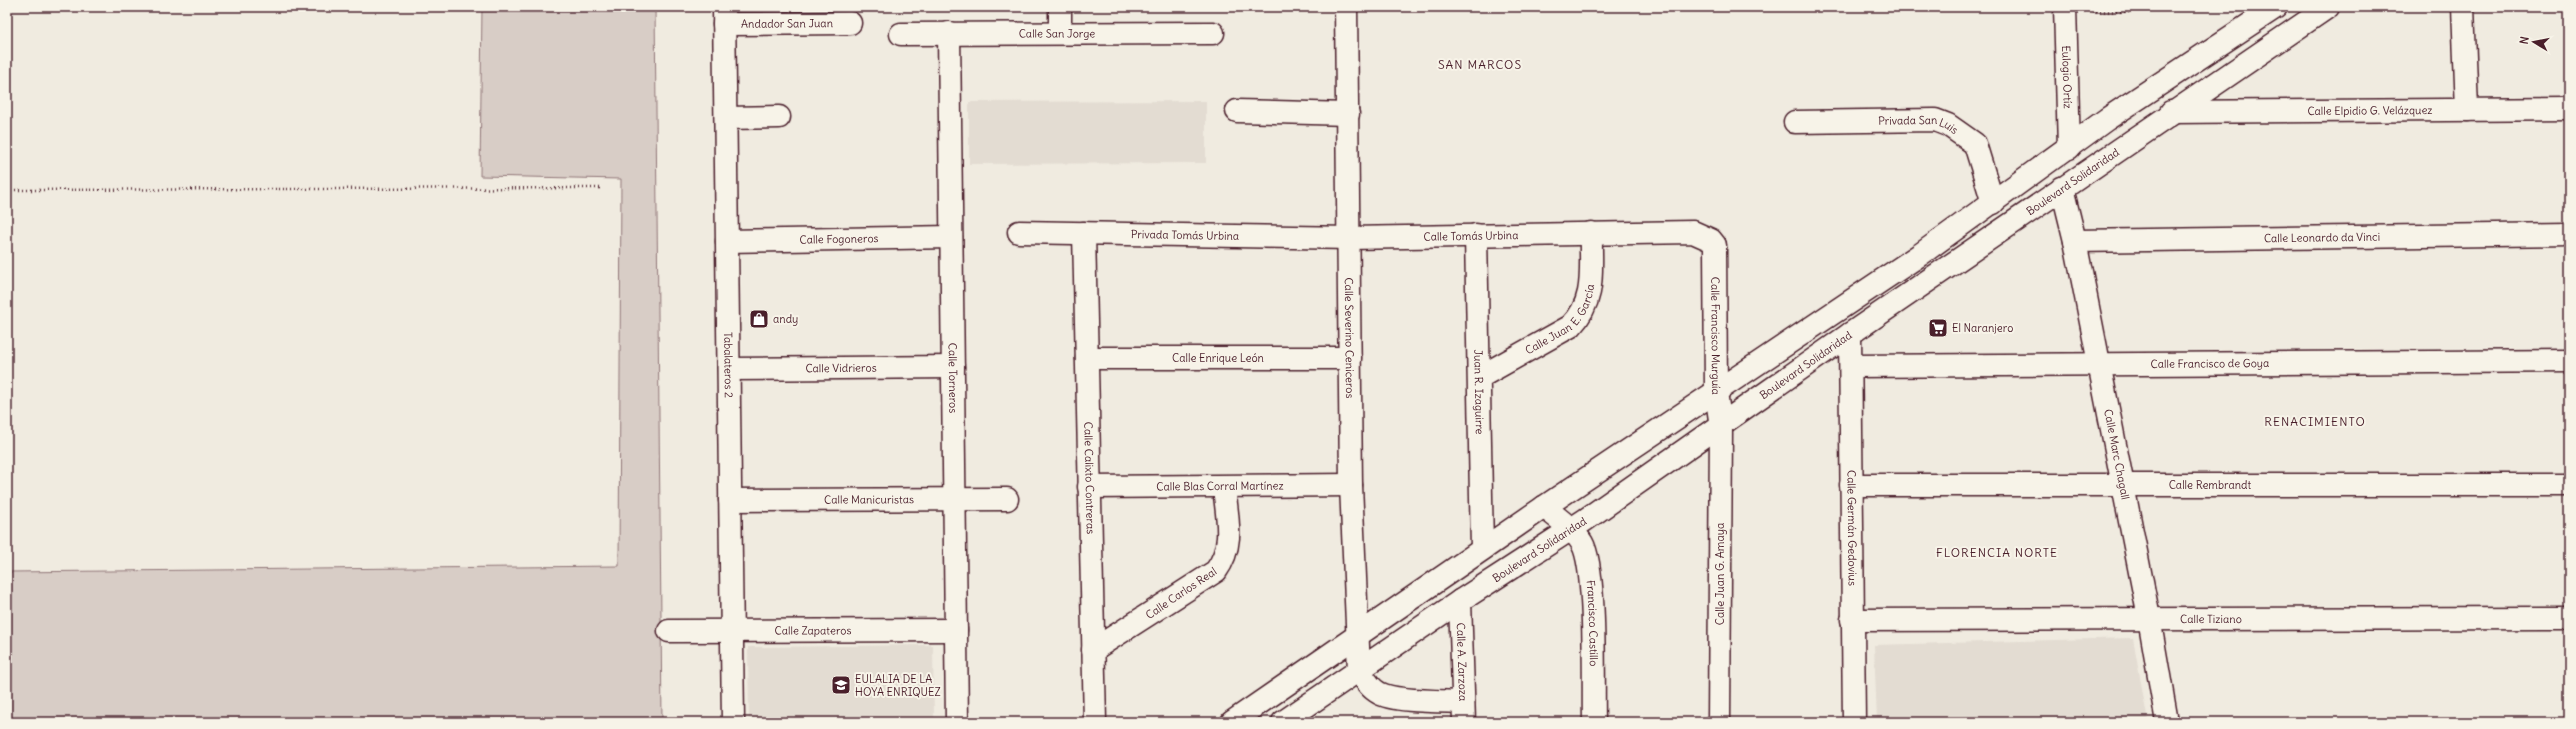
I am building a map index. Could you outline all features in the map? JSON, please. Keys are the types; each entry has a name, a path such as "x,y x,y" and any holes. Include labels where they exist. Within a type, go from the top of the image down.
{"street":[{"path":"1060,7 1060,32"},
{"name":"Calle Severino Ceniceros","path":"1346,7 1350,238 1351,485 1356,635 1360,670"},
{"path":"1232,722 1482,549 1921,254 2107,119 2276,7"},
{"path":"2463,7 2467,110"},
{"name":"Eulogio Ortíz","path":"2065,9 2069,148"},
{"name":"Boulevard Solidaridad","path":"1283,722 1460,601 1570,530 1721,427 1850,334 2124,147 2320,9"},
{"name":"Andador San Juan","path":"724,16 850,23"},
{"name":"Tabalateros 2","path":"724,16 734,722"},
{"name":"Calle San Jorge","path":"901,34 1060,32 1213,33"},
{"name":"Calle Torneros","path":"949,33 957,722"},
{"name":"Calle Elpidio G. Velázquez","path":"2172,112 2569,109"},
{"path":"1237,112 1348,114"},
{"path":"726,118 779,117"},
{"path":"2107,119 2124,147"},
{"name":"Privada San Luis","path":"1795,122 1935,120 1948,125 1975,144 1993,202"},
{"name":"Calle Marc Chagall","path":"2062,188 2075,241 2149,618 2167,722"},
{"name":"Privada Tomás Urbina","path":"1019,232 1350,238"},
{"name":"Calle Francisco Murguía","path":"1591,233 1693,232 1710,240 1714,245 1716,392 1721,427"},
{"name":"Calle Calixto Contreras","path":"1084,233 1095,722"},
{"name":"Calle Tomás Urbina","path":"1350,238 1591,233"},
{"name":"Calle Juan E. García","path":"1480,377 1571,326 1583,314 1590,298 1591,233"},
{"name":"Calle Leonardo da Vinci","path":"2075,241 2569,234"},
{"name":"Juan R. Izaguirre","path":"1476,235 1480,377 1482,549"},
{"name":"Calle Fogoneros","path":"727,241 951,237"},
{"path":"1921,254 1936,275"},
{"name":"Calle Germán Gedovius","path":"1850,334 1854,722"},
{"name":"Calle Enrique León","path":"1087,358 1350,358"},
{"name":"Calle Francisco de Goya","path":"1851,366 2569,362"},
{"name":"Calle Vidrieros","path":"729,369 953,367"},
{"name":"Calle Juan G. Amaya","path":"1719,722 1721,427"},
{"name":"Calle Blas Corral Martínez","path":"1089,487 1351,485"},
{"name":"Calle Rembrandt","path":"1851,485 2569,485"},
{"name":"Calle Carlos Real","path":"1093,650 1216,571 1224,560 1229,544 1224,487"},
{"name":"Calle Manicuristas","path":"730,500 1007,500"},
{"name":"Francisco Castillo","path":"1544,507 1581,541 1588,568 1594,722"},
{"name":"Calle A. Zarzoza","path":"1460,601 1463,712"},
{"name":"Calle Tiziano","path":"1852,620 2569,618"},
{"name":"Calle Zapateros","path":"669,631 956,630"},
{"path":"1360,670 1367,684 1380,694 1463,712"}],"path":[{"path":"2065,9 2132,12"},
{"path":"7,190 604,188"}],"shaded area":[{"path":"482,7 655,7 662,722 7,722 7,572 619,566 621,179 480,176"},
{"path":"1206,101 1206,163 969,164 969,102"},
{"path":"2133,638 2148,722 1877,722 1874,645"},
{"name":"EULALIA DE LA HOYA ENRIQUEZ","path":"933,645 934,722 749,722 748,647"}],"place":[{"name":"andy","path":"759,319"},
{"name":"El Naranjero","path":"1938,328"},
{"name":"EULALIA DE LA HOYA ENRIQUEZ","path":"841,685"}],"district":[{"name":"SAN MARCOS","path":"1480,65"},
{"name":"RENACIMIENTO","path":"2315,422"},
{"name":"FLORENCIA NORTE","path":"1997,553"}]}
